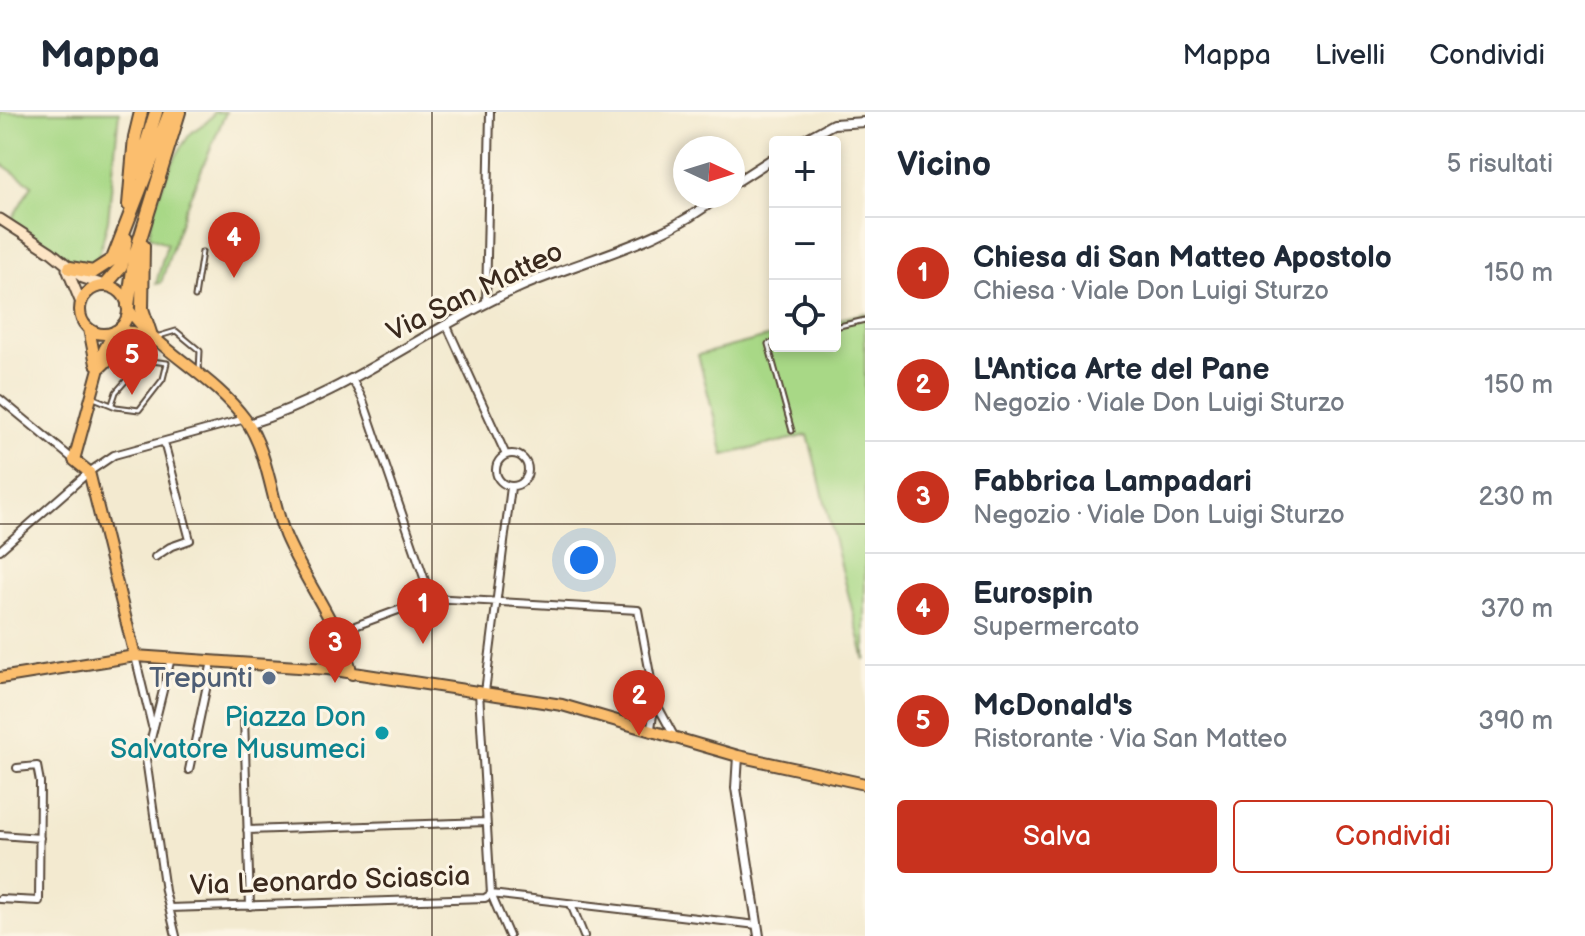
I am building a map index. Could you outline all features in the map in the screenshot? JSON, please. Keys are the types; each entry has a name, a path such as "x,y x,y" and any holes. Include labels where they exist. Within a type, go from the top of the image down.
{"highway":[{"path":"134,112 130,137 137,175"},
{"path":"137,175 141,112"},
{"path":"104,285 121,267 149,112"},
{"path":"137,175 156,112"},
{"path":"137,175 163,112"},
{"path":"137,175 170,112"},
{"path":"129,308 133,265 165,156 183,115"},
{"path":"70,268 89,272 107,266 115,254 128,219"},
{"path":"145,223 142,309 154,337"}],"main road":[{"path":"0,219 51,252 83,278 120,291 129,308 154,337 199,372 246,421 286,536 336,633 352,674"},
{"path":"51,252 69,272 81,303 81,315 95,346 97,377"},
{"path":"81,303 91,289 104,285"},
{"path":"129,308 125,323 114,332 97,377 74,460 89,472 135,656"},
{"path":"88,328 100,334 133,332 154,337"},
{"path":"97,377 123,344 154,337"},
{"path":"328,669 329,621"},
{"path":"0,678 135,656 328,669 562,705 651,728 738,756 865,784"}],"street":[{"path":"486,304 490,112"},
{"path":"811,136 833,124 865,122"},
{"path":"745,176 769,161"},
{"name":"Via San Matteo","path":"0,550 89,472 114,455 298,406 486,304 663,231 700,208"},
{"path":"447,326 506,455"},
{"path":"352,379 363,400 431,598"},
{"path":"0,399 74,460"},
{"path":"155,557 170,547 190,540 164,442"},
{"path":"506,455 518,455 529,468 523,483 511,487 500,481 496,473 497,464 506,455"},
{"path":"509,936 491,894 482,692 511,487"},
{"path":"336,633 431,598 638,610 655,701 674,736"},
{"path":"135,656 152,729"},
{"path":"171,658 152,729 146,773 176,936"},
{"path":"189,770 212,661"},
{"path":"651,728 655,701"},
{"path":"244,717 250,906"},
{"path":"738,756 736,788 759,936"},
{"path":"0,899 39,901 37,766 17,768"},
{"path":"247,830 486,822"},
{"path":"0,835 40,838"},
{"name":"Via Leonardo Sciascia","path":"169,908 485,898 491,894 757,925"},
{"path":"571,904 584,936"}],"lane":[{"path":"195,297 202,252"},
{"path":"841,326 865,320"},
{"path":"154,337 176,331 200,351 199,372"},
{"path":"770,352 792,431"},
{"path":"92,398 114,406 139,410 163,379 167,363 144,360 116,392 114,406"}],"green space":[{"path":"0,112 119,112 108,220 96,267 79,266 11,220 32,185 0,163"},
{"path":"214,112 226,112 184,211 161,283 156,284 167,244 149,236 158,197 181,148 191,133 209,120"},
{"path":"865,313 865,660 808,435 724,455 698,355 769,337 769,352 841,352 841,319"}],"place":[{"name":"Eurospin","path":"234,278"},
{"name":"McDonald's","path":"132,395"},
{"name":"Chiesa di San Matteo Apostolo","path":"423,644"},
{"name":"Trepunti","path":"269,678"},
{"name":"Fabbrica Lampadari","path":"335,683"},
{"name":"Piazza Don Salvatore Musumeci","path":"382,733"},
{"name":"L'Antica Arte del Pane","path":"639,736"}]}
